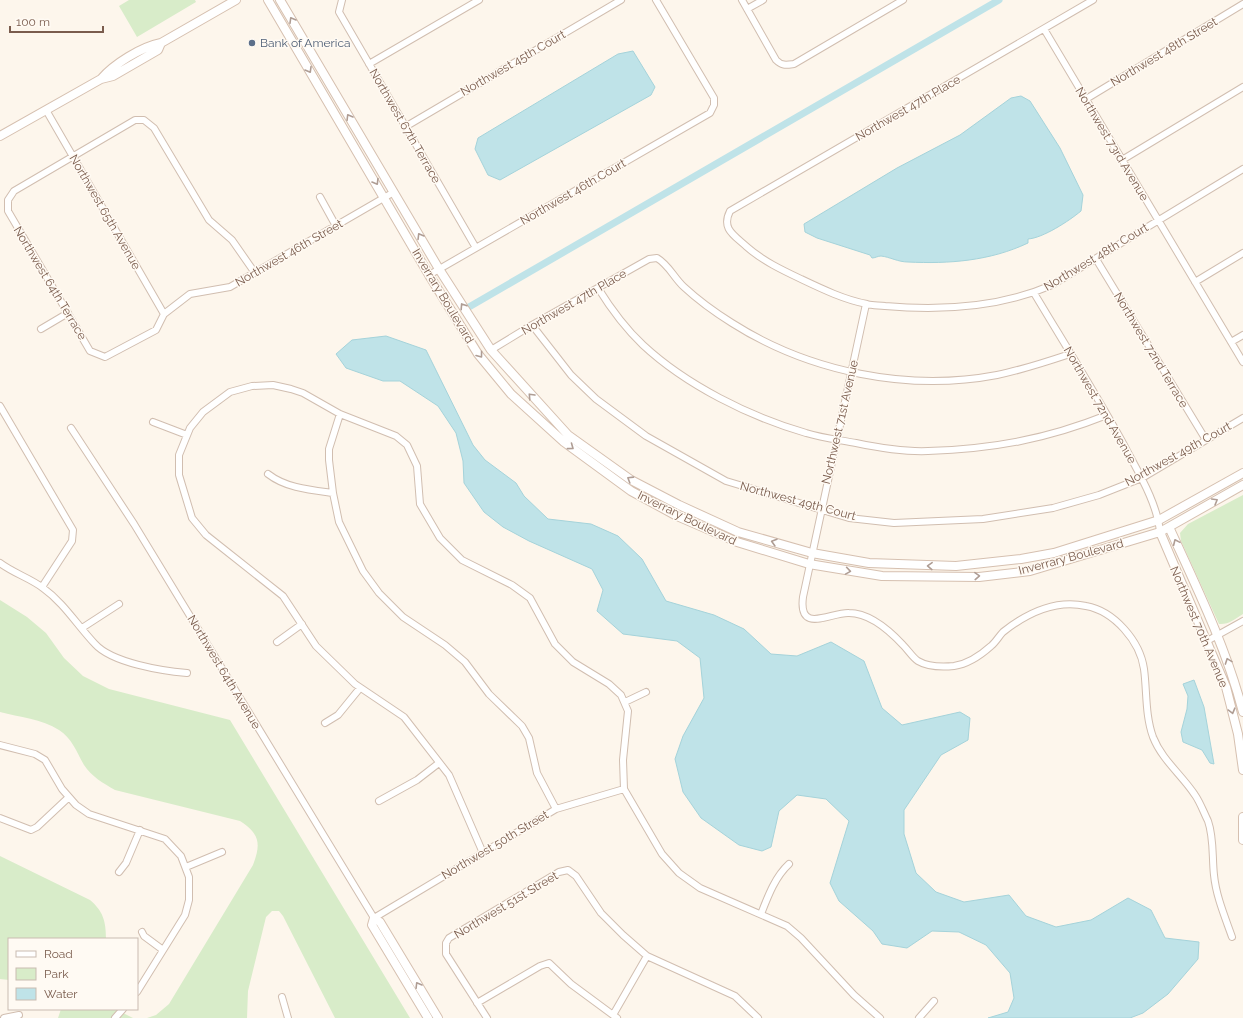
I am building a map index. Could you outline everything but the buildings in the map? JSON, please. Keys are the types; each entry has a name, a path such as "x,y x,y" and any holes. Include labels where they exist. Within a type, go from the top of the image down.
{"street":[{"path":"0,136 101,79 109,70 137,53 154,44 161,43 236,0"},
{"name":"Inverrary Boulevard","path":"268,0 429,275 478,354 511,394 564,442 631,491 677,516 737,542 809,564 882,576 979,577 1030,571 1160,532 1243,485"},
{"name":"Inverrary Boulevard","path":"280,0 439,269 491,350 568,435 631,480 679,506 738,532 812,553 868,563 956,566 1021,559 1054,553 1159,520 1243,473"},
{"path":"369,64 480,0"},
{"name":"Northwest 45th Court","path":"405,127 621,0"},
{"name":"Northwest 46th Court","path":"429,275 710,113 714,105 714,98 656,0"},
{"path":"742,0 776,60 780,64 784,65 794,64 903,0"},
{"path":"747,9 763,0"},
{"name":"Northwest 47th Place","path":"726,219 730,211 1093,0"},
{"name":"Northwest 67th Terrace","path":"342,1 339,12 476,248"},
{"name":"Northwest 48th Street","path":"1086,99 1243,4"},
{"name":"Northwest 73rd Avenue","path":"1044,29 1243,362"},
{"path":"1122,160 1243,87"},
{"path":"331,107 340,102"},
{"name":"Northwest 65th Avenue","path":"46,110 164,314"},
{"path":"73,156 135,120 144,120 154,128 209,220 232,240 254,272"},
{"name":"Northwest 64th Terrace","path":"73,156 14,191 8,200 8,211 90,351 105,357"},
{"name":"Northwest 48th Court","path":"726,219 729,231 752,252 770,264 816,286 866,304 910,309 959,308 995,303 1034,293 1052,285 1243,169"},
{"name":"Northwest 46th Street","path":"105,357 156,330 164,314 190,294 230,287 394,192"},
{"path":"320,197 336,226"},
{"path":"1195,282 1243,253"},
{"name":"Northwest 47th Place","path":"491,350 532,325 649,259 657,258 665,263 683,286 732,323 781,349 811,361 852,372"},
{"name":"Northwest 72nd Terrace","path":"1096,259 1206,440"},
{"path":"598,288 622,323 643,345 677,371 722,399 762,418 806,434 881,448 927,451 998,446 1026,441 1071,429 1107,415"},
{"name":"Northwest 72nd Avenue","path":"1034,293 1107,415 1142,478 1159,520 1160,532"},
{"name":"Northwest 71st Avenue","path":"866,304 809,564 802,606 805,615 811,619 819,620 847,612 862,614 874,620 902,644 918,661 936,666 955,666 972,660 992,645 1002,633 1032,613 1049,606 1070,604 1087,606 1104,613 1120,624 1136,646 1144,667 1149,723 1153,737 1162,753 1196,795 1209,823 1212,842 1214,876 1219,898 1232,937"},
{"path":"41,329 68,313"},
{"name":"Northwest 49th Court","path":"532,325 571,375 596,399 646,436 726,481 849,518 894,522 983,520 1053,508 1099,495 1142,478 1243,418"},
{"path":"1231,342 1243,335"},
{"path":"852,372 897,379 948,380 997,375 1039,365 1070,354"},
{"path":"483,853 454,785 439,762 404,717 360,688 316,646 283,596 206,535 192,518 179,475 179,455 190,428 203,412 230,392 252,386 273,385 303,393 340,414 396,436 407,445 417,466 420,504 440,538 462,560 512,585 530,598 555,644 573,662 609,684 621,695 628,711 623,760 624,789 662,854 679,873 700,888 787,926 801,938 854,995 880,1018"},
{"path":"0,406 73,530 72,541 42,587"},
{"path":"340,414 329,449 333,493 340,522 363,571 379,593 403,617 445,645 465,662 489,694 522,726 529,738 537,773 556,809"},
{"path":"153,422 187,435"},
{"name":"Northwest 64th Avenue","path":"71,428 142,537 374,918 380,922 438,1018"},
{"path":"268,474 279,482 292,486 333,493"},
{"path":"1159,520 1169,527"},
{"name":"Northwest 70th Avenue","path":"1169,527 1218,635 1236,684 1243,712"},
{"name":"Northwest 70th Avenue","path":"1160,532 1226,687 1238,734 1243,770"},
{"path":"0,563 42,587 62,605 96,645 123,660 175,672 187,673"},
{"path":"82,628 119,604"},
{"path":"1207,641 1243,621"},
{"path":"277,642 302,624"},
{"path":"325,723 338,715 360,688"},
{"path":"625,702 646,692"},
{"path":"0,745 35,754 45,760 69,798 89,814 165,839 181,856 189,877 189,900 185,915 138,990"},
{"path":"379,801 417,780 439,762"},
{"name":"Northwest 50th Street","path":"374,918 556,809 624,789"},
{"path":"0,818 31,830 37,827 69,798"},
{"path":"1243,817 1243,840"},
{"path":"119,872 126,864 140,830"},
{"path":"186,867 222,852"},
{"path":"760,914 775,881 781,871 789,864"},
{"name":"Northwest 51st Street","path":"477,1003 446,954 446,943 450,938 559,872 568,870 576,876 602,913 622,935 647,956"},
{"name":"Northwest 64th Avenue","path":"374,918 372,925 428,1018"},
{"path":"142,932 144,936 162,950"},
{"path":"487,1018 477,1003 540,966 549,963 571,984 615,1017 647,956 735,996 758,1018"},
{"path":"282,997 288,1018"},
{"path":"919,1018 934,1001"},
{"path":"115,1018 122,1010"},
{"path":"4,1018 19,1015"}],"green space":[{"path":"129,0 195,0 196,2 137,37 119,6"},
{"path":"1243,495 1243,614 1228,623 1219,624 1181,541 1180,533 1188,524"},
{"path":"0,600 27,617 46,633 64,658 83,676 109,689 230,720 410,1018 335,1018 283,916 279,911 272,911 266,917 248,991 247,1018 147,1018 156,1015 169,1004 253,865 256,858 258,845 257,840 252,830 240,821 115,790 91,773 84,765 71,741 64,733 45,723 0,712"},
{"path":"0,856 90,900 101,912 106,938 8,938 8,980 0,979"},
{"path":"61,1010 117,1010 133,1018 58,1018"}],"water":[{"path":"633,51 655,87 651,95 500,180 488,175 475,149 478,138 618,54"},
{"path":"1021,96 1030,101 1060,148 1083,195 1081,211 1063,224 1041,236 1028,239 1028,243 1014,249 999,254 954,262 904,262 881,256 872,258 870,255 817,238 805,232 804,224 897,168 960,135 1011,98"},
{"path":"386,336 426,350 473,445 485,460 516,483 524,496 548,519 591,524 618,536 642,559 666,601 714,615 744,629 771,654 797,656 831,642 864,661 882,708 902,725 960,712 970,718 968,740 941,755 904,810 904,834 916,873 936,892 964,902 1009,895 1026,916 1056,927 1091,920 1128,898 1151,910 1165,938 1199,942 1198,959 1168,994 1143,1013 1130,1018 988,1018 1008,1012 1014,998 1010,973 986,945 959,932 932,931 907,948 882,944 873,931 839,901 830,883 849,821 826,799 797,795 779,811 771,847 762,851 739,845 701,818 683,792 675,759 683,736 704,698 700,658 677,641 623,634 597,611 603,590 592,569 529,541 503,527 484,512 464,483 463,461 456,433 438,406 400,381 383,381 346,368 336,354 352,340"},
{"path":"1194,680 1204,707 1214,764 1210,763 1202,750 1183,742 1181,732 1187,709 1188,696 1183,684"}],"waterway":[{"path":"469,307 999,0"}],"place":[{"name":"Bank of America","path":"252,43"}]}
